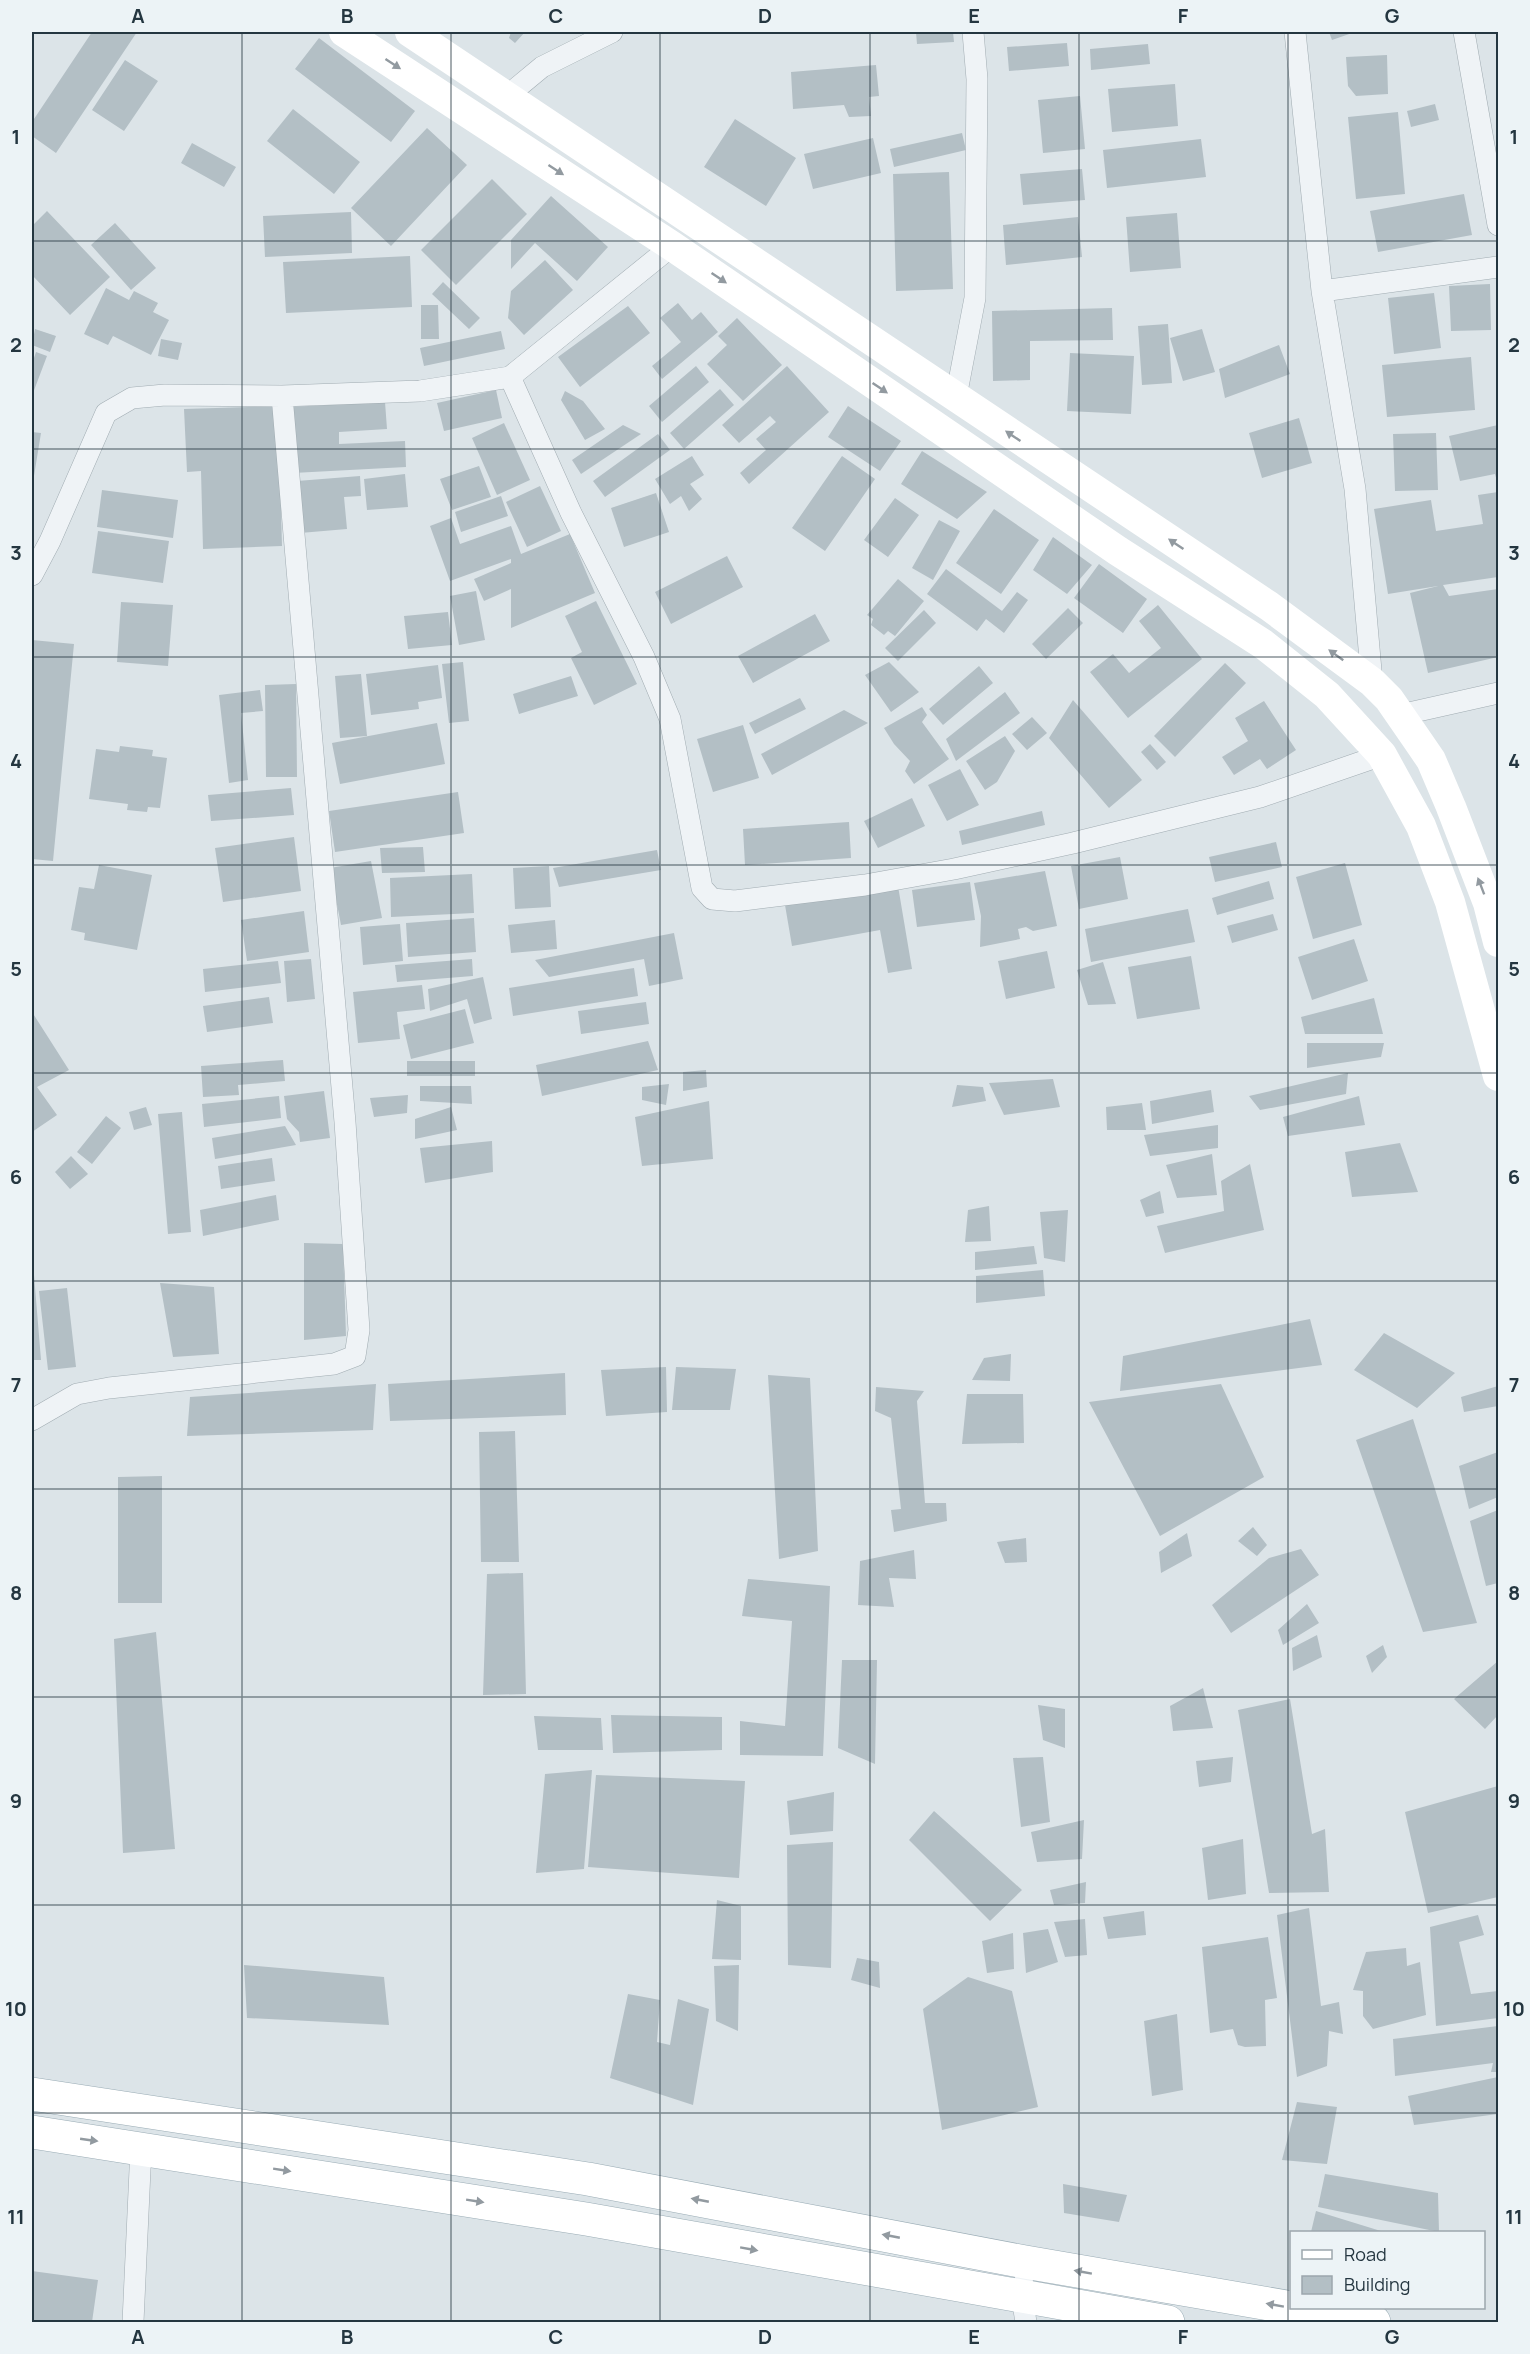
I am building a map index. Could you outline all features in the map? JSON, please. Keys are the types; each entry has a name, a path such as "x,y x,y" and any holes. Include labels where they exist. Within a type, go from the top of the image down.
{"main road":[{"path":"32,2094 588,2179 1025,2262 1290,2308"},
{"path":"32,2132 586,2219 1024,2310 1168,2322"},
{"path":"1298,2309 1374,2322"}],"street":[{"path":"344,32 672,246 1118,551 1263,644 1327,695 1382,755 1421,826 1450,902 1498,1076"},
{"path":"410,32 1269,606 1372,682 1389,699 1431,760 1488,903 1498,942"},
{"path":"507,96 542,67 612,32"},
{"path":"956,397 975,297 977,79 973,32"},
{"path":"1295,32 1322,291 1355,489 1372,682"},
{"path":"1464,32 1498,225"},
{"path":"32,575 50,542 106,413 132,398 165,395 282,396 420,392 510,377 672,246"},
{"path":"1322,291 1498,267"},
{"path":"510,377 571,513 644,657 670,719 702,888 712,898 723,901 746,900 865,885 954,869 1073,843 1260,797 1382,755"},
{"path":"32,1420 77,1394 121,1387 334,1364 355,1356 357,1350 359,1330 345,1122 282,396"},
{"path":"1400,715 1498,693"},
{"path":"133,2322 141,2148"},
{"path":"1024,2310 1025,2262"}],"building":[{"path":"92,32 137,32 56,153 32,136 32,122"},
{"path":"511,32 525,32 515,43 509,38"},
{"path":"916,32 953,32 954,42 917,44"},
{"path":"1329,32 1355,32 1332,40"},
{"path":"319,38 415,111 391,142 295,69"},
{"path":"1067,43 1069,66 1009,71 1007,47"},
{"path":"1148,44 1150,64 1091,70 1090,49"},
{"path":"1387,55 1388,94 1356,96 1348,86 1346,57"},
{"path":"125,60 158,81 124,131 92,110"},
{"path":"876,65 879,96 869,97 871,116 849,117 844,105 793,109 791,72"},
{"path":"1175,84 1178,126 1112,132 1108,89"},
{"path":"1080,96 1085,149 1043,153 1038,100"},
{"path":"1435,104 1439,120 1411,127 1407,111"},
{"path":"293,109 360,162 334,194 267,141"},
{"path":"1398,112 1405,194 1356,199 1348,117"},
{"path":"735,119 796,158 766,206 704,167"},
{"path":"427,128 467,165 391,246 351,208"},
{"path":"962,133 966,150 894,167 890,149"},
{"path":"873,138 881,173 813,189 804,154"},
{"path":"1201,139 1206,177 1107,188 1103,150"},
{"path":"192,143 236,167 224,187 181,163"},
{"path":"1082,169 1085,200 1023,205 1020,174"},
{"path":"949,172 953,289 896,291 893,174"},
{"path":"492,179 527,214 456,285 421,250"},
{"path":"1464,194 1472,235 1378,252 1370,211"},
{"path":"551,196 608,247 577,281 535,243 511,269 511,240"},
{"path":"47,211 110,277 70,315 32,275 32,226"},
{"path":"351,212 352,253 265,257 263,216"},
{"path":"1177,213 1181,268 1130,272 1126,217"},
{"path":"1078,217 1082,257 1006,265 1003,225"},
{"path":"115,223 156,268 131,290 91,245"},
{"path":"410,256 412,307 286,313 283,262"},
{"path":"545,260 573,290 524,335 508,318 511,291"},
{"path":"443,282 480,318 469,329 432,294"},
{"path":"1490,284 1491,330 1451,331 1449,286"},
{"path":"106,288 129,300 134,291 158,303 153,312 169,320 151,355 113,336 108,345 84,334"},
{"path":"1434,293 1441,348 1394,354 1388,298"},
{"path":"678,303 692,320 701,312 718,332 662,379 652,366 681,342 660,318"},
{"path":"421,305 438,305 439,339 421,339"},
{"path":"628,306 650,333 580,387 558,357"},
{"path":"1112,308 1113,340 1030,341 1030,380 993,381 992,311"},
{"path":"737,318 782,365 743,401 707,364 727,345 718,336"},
{"path":"1168,324 1172,383 1142,385 1138,326"},
{"path":"35,329 56,336 50,352 32,345"},
{"path":"1202,329 1215,372 1183,381 1170,338"},
{"path":"501,331 505,349 424,366 420,348"},
{"path":"161,339 182,343 178,360 158,356"},
{"path":"1279,345 1290,374 1225,398 1219,369"},
{"path":"36,352 47,356 32,393 32,364"},
{"path":"1070,353 1134,356 1131,414 1067,411"},
{"path":"1471,357 1475,410 1387,417 1382,365"},
{"path":"696,366 709,382 662,422 649,406"},
{"path":"787,366 829,412 749,484 740,473 766,450 756,439 776,422 770,416 739,443 722,425"},
{"path":"720,389 734,405 684,449 670,433"},
{"path":"496,390 502,418 444,431 437,403"},
{"path":"565,391 583,401 605,429 585,440 561,400"},
{"path":"385,402 387,429 339,432 339,444 405,441 406,467 293,473 290,407"},
{"path":"278,406 282,546 203,549 201,471 187,472 184,409"},
{"path":"848,406 901,441 880,471 828,437"},
{"path":"1299,418 1312,463 1262,478 1249,433"},
{"path":"504,423 530,480 497,495 472,438"},
{"path":"623,425 641,434 581,474 572,460"},
{"path":"1498,425 1498,485 1495,474 1460,481 1449,436"},
{"path":"32,432 41,433 33,482 32,482"},
{"path":"1436,433 1438,490 1395,491 1393,434"},
{"path":"658,434 670,450 605,497 593,481"},
{"path":"922,451 987,492 957,519 901,484"},
{"path":"692,456 704,475 690,484 702,499 689,511 681,496 670,504 655,479"},
{"path":"842,456 875,479 825,551 792,528"},
{"path":"479,466 491,497 452,510 440,479"},
{"path":"405,474 408,507 367,510 364,479"},
{"path":"360,476 361,496 344,497 347,529 300,533 297,481"},
{"path":"540,486 561,531 527,547 506,502"},
{"path":"102,490 178,500 173,538 97,527"},
{"path":"1498,492 1498,577 1443,585 1449,596 1498,589 1498,657 1428,673 1410,593 1438,586 1388,594 1374,509 1431,500 1436,531 1483,524 1478,495"},
{"path":"656,493 669,532 624,547 611,508"},
{"path":"501,496 508,516 461,532 455,512"},
{"path":"895,498 919,515 888,557 864,540"},
{"path":"994,509 1039,540 1001,594 956,563"},
{"path":"451,518 460,544 511,526 521,554 570,534 595,593 511,628 511,589 484,601 474,579 511,563 511,559 450,581 430,526"},
{"path":"939,520 960,531 933,580 912,568"},
{"path":"98,531 169,541 163,583 92,573"},
{"path":"1053,537 1092,565 1067,594 1033,570"},
{"path":"727,556 743,587 671,624 655,592"},
{"path":"1099,564 1147,599 1123,633 1074,598"},
{"path":"946,569 1002,611 1017,592 1028,600 1004,633 986,619 977,631 927,594"},
{"path":"898,579 924,601 895,636 888,631 884,635 871,625 873,619 867,615"},
{"path":"476,591 485,640 459,645 450,596"},
{"path":"596,601 637,684 594,705 571,658 582,652 565,616"},
{"path":"121,602 173,605 168,666 117,662"},
{"path":"1158,605 1202,659 1128,718 1090,672 1113,654 1129,673 1161,648 1139,621"},
{"path":"1068,608 1083,623 1046,659 1032,644"},
{"path":"924,610 936,623 898,661 885,648"},
{"path":"448,612 452,645 408,649 404,616"},
{"path":"815,614 830,641 753,683 738,656"},
{"path":"32,640 74,644 53,861 32,859"},
{"path":"463,662 469,721 449,723 442,664"},
{"path":"889,662 919,692 891,712 865,675"},
{"path":"1225,663 1246,683 1175,757 1154,736"},
{"path":"438,665 442,698 418,702 419,709 371,715 366,674"},
{"path":"979,666 993,683 943,725 929,709"},
{"path":"361,674 367,736 340,738 335,676"},
{"path":"571,676 578,696 519,714 513,694"},
{"path":"296,684 297,777 266,777 265,685"},
{"path":"260,690 263,711 241,713 248,780 229,783 219,695"},
{"path":"1005,692 1020,713 956,761 946,739"},
{"path":"800,698 806,709 755,734 749,723"},
{"path":"1073,700 1142,780 1109,808 1049,738"},
{"path":"1264,701 1296,750 1267,769 1260,759 1234,775 1222,757 1248,741 1235,718"},
{"path":"922,707 927,715 922,722 949,759 914,784 905,771 910,761 894,744 884,728"},
{"path":"844,710 868,723 772,775 761,754"},
{"path":"1032,717 1047,733 1027,750 1012,734"},
{"path":"437,723 445,764 340,784 332,743"},
{"path":"743,725 759,778 713,792 697,739"},
{"path":"1005,736 1015,751 997,782 985,790 966,761"},
{"path":"1150,744 1166,762 1157,770 1141,752"},
{"path":"120,746 153,750 152,756 167,758 160,808 148,807 147,812 127,810 128,804 89,799 96,749 119,752"},
{"path":"960,769 979,805 947,821 928,785"},
{"path":"291,788 294,815 211,821 208,795"},
{"path":"458,792 464,833 335,852 329,811"},
{"path":"912,798 925,826 878,848 864,821"},
{"path":"1042,811 1045,825 962,845 959,831"},
{"path":"849,822 851,858 745,865 743,829"},
{"path":"294,837 301,891 223,902 215,848"},
{"path":"1276,842 1282,867 1215,882 1209,857"},
{"path":"423,847 425,872 382,873 380,848"},
{"path":"657,850 661,870 559,887 553,868"},
{"path":"1120,857 1128,899 1079,909 1071,866"},
{"path":"371,861 382,918 341,925 330,868"},
{"path":"1345,863 1362,925 1313,939 1296,877"},
{"path":"99,865 152,875 137,950 84,940 85,933 71,930 79,887 94,889"},
{"path":"549,866 551,907 515,909 513,868"},
{"path":"1045,871 1057,926 1033,931 1026,927 1018,929 1020,939 980,947 981,916 974,883"},
{"path":"472,874 474,913 391,917 390,878"},
{"path":"1269,881 1274,899 1217,915 1212,898"},
{"path":"970,882 975,920 917,927 912,890"},
{"path":"898,886 912,969 888,973 880,930 792,946 785,905"},
{"path":"1188,909 1195,942 1091,962 1085,929"},
{"path":"304,911 309,952 247,961 241,920"},
{"path":"1273,914 1278,930 1232,943 1227,926"},
{"path":"474,918 476,952 408,957 406,923"},
{"path":"555,920 557,949 511,953 508,925"},
{"path":"400,924 403,961 363,965 360,927"},
{"path":"674,933 683,979 649,986 644,959 549,977 535,960"},
{"path":"1354,939 1368,981 1312,1000 1298,957"},
{"path":"1047,951 1055,988 1006,999 998,961"},
{"path":"1191,956 1200,1009 1137,1019 1128,967"},
{"path":"311,959 315,999 287,1002 284,961"},
{"path":"472,959 473,976 397,982 395,965"},
{"path":"278,961 281,983 205,992 203,969"},
{"path":"1103,962 1116,1004 1088,1005 1077,970"},
{"path":"634,968 638,996 513,1016 509,988"},
{"path":"483,977 492,1019 474,1024 467,999 430,1011 428,989"},
{"path":"422,985 425,1009 397,1012 400,1039 358,1043 353,992"},
{"path":"269,997 273,1023 207,1032 203,1006"},
{"path":"1374,998 1383,1034 1305,1034 1301,1017"},
{"path":"646,1002 649,1024 581,1034 578,1011"},
{"path":"465,1009 474,1043 411,1059 403,1025"},
{"path":"32,1012 69,1070 37,1087 57,1115 32,1132"},
{"path":"648,1041 658,1070 542,1096 536,1065"},
{"path":"1307,1043 1384,1043 1381,1057 1307,1068"},
{"path":"283,1060 285,1081 238,1085 239,1095 203,1097 201,1066"},
{"path":"407,1061 475,1061 475,1076 407,1076"},
{"path":"706,1070 707,1087 683,1091 683,1072"},
{"path":"1348,1073 1346,1094 1260,1110 1249,1096"},
{"path":"1053,1079 1060,1107 1004,1115 989,1083"},
{"path":"669,1084 666,1105 642,1100 642,1087"},
{"path":"957,1085 983,1087 986,1101 952,1107"},
{"path":"420,1086 471,1086 472,1104 420,1101"},
{"path":"1211,1090 1214,1112 1152,1124 1150,1101"},
{"path":"324,1091 330,1138 300,1142 299,1132 287,1119 284,1096"},
{"path":"408,1095 407,1113 374,1117 370,1098"},
{"path":"279,1096 281,1118 204,1127 202,1104"},
{"path":"1359,1096 1365,1125 1288,1136 1283,1117"},
{"path":"709,1101 713,1159 642,1166 635,1117"},
{"path":"1142,1103 1146,1130 1107,1130 1106,1107"},
{"path":"146,1107 152,1125 134,1130 129,1112"},
{"path":"451,1107 457,1130 415,1139 415,1119"},
{"path":"182,1112 191,1232 168,1234 158,1114"},
{"path":"106,1116 121,1128 92,1164 77,1152"},
{"path":"1218,1125 1218,1148 1150,1156 1144,1135"},
{"path":"285,1126 296,1145 215,1159 212,1138"},
{"path":"492,1141 493,1172 425,1183 420,1148"},
{"path":"1400,1143 1418,1192 1352,1197 1345,1152"},
{"path":"1212,1154 1217,1195 1177,1198 1166,1165"},
{"path":"71,1156 88,1174 70,1189 55,1172"},
{"path":"272,1158 275,1181 221,1189 218,1166"},
{"path":"1250,1164 1264,1230 1165,1253 1157,1226 1224,1211 1221,1181"},
{"path":"1160,1191 1164,1213 1146,1217 1140,1200"},
{"path":"276,1195 279,1220 203,1236 200,1210"},
{"path":"989,1206 991,1241 965,1242 968,1210"},
{"path":"1068,1210 1065,1262 1044,1258 1040,1212"},
{"path":"304,1243 343,1244 346,1336 304,1340"},
{"path":"1034,1246 1037,1264 975,1270 975,1252"},
{"path":"1043,1270 1045,1296 976,1303 976,1276"},
{"path":"32,1275 34,1275 41,1360 32,1360"},
{"path":"160,1283 214,1287 219,1354 173,1357"},
{"path":"67,1288 76,1367 48,1370 39,1291"},
{"path":"1310,1319 1322,1365 1120,1391 1123,1356"},
{"path":"1384,1333 1455,1373 1417,1408 1354,1370"},
{"path":"1011,1354 1010,1381 972,1380 984,1358"},
{"path":"666,1367 667,1412 606,1416 601,1370"},
{"path":"676,1367 736,1369 730,1410 672,1410"},
{"path":"565,1373 566,1415 390,1421 388,1384"},
{"path":"768,1375 810,1378 818,1551 779,1559"},
{"path":"376,1384 373,1430 187,1436 190,1397"},
{"path":"1221,1384 1264,1477 1160,1536 1089,1402"},
{"path":"1498,1386 1498,1406 1464,1412 1461,1397"},
{"path":"876,1387 924,1391 917,1401 925,1503 946,1503 947,1521 894,1532 891,1510 901,1509 891,1418 875,1411"},
{"path":"967,1394 1023,1394 1024,1443 962,1444"},
{"path":"1413,1419 1477,1623 1423,1632 1356,1440"},
{"path":"515,1431 519,1562 481,1562 479,1432"},
{"path":"1498,1452 1498,1497 1469,1509 1459,1466"},
{"path":"162,1476 162,1603 118,1603 118,1477"},
{"path":"1498,1510 1498,1583 1486,1586 1470,1521"},
{"path":"1253,1527 1267,1545 1257,1556 1238,1541"},
{"path":"1187,1533 1192,1556 1161,1573 1159,1552"},
{"path":"1026,1538 1027,1562 1005,1563 997,1542"},
{"path":"1301,1549 1319,1575 1231,1633 1212,1605 1269,1558"},
{"path":"914,1550 916,1579 889,1578 894,1607 858,1605 860,1561"},
{"path":"523,1573 526,1694 483,1695 487,1574"},
{"path":"748,1579 830,1586 823,1756 740,1755 740,1721 785,1726 792,1621 742,1616"},
{"path":"1307,1604 1319,1623 1283,1645 1278,1630"},
{"path":"156,1632 175,1849 123,1853 114,1639"},
{"path":"1317,1635 1322,1657 1293,1671 1292,1648"},
{"path":"1383,1645 1387,1657 1372,1673 1366,1656"},
{"path":"842,1660 877,1660 875,1764 838,1748"},
{"path":"1498,1661 1498,1715 1485,1729 1454,1699"},
{"path":"1203,1688 1213,1728 1173,1731 1170,1706"},
{"path":"1290,1699 1312,1834 1325,1829 1329,1892 1269,1893 1238,1710"},
{"path":"1038,1705 1065,1709 1065,1748 1043,1740"},
{"path":"611,1715 722,1717 722,1750 613,1753"},
{"path":"534,1716 601,1718 603,1750 538,1750"},
{"path":"1043,1757 1050,1822 1021,1827 1013,1758"},
{"path":"1233,1757 1231,1782 1199,1787 1196,1761"},
{"path":"592,1770 584,1869 536,1873 545,1774"},
{"path":"596,1775 745,1781 739,1878 588,1867"},
{"path":"1498,1786 1498,1897 1428,1913 1405,1812"},
{"path":"834,1792 833,1831 790,1835 787,1801"},
{"path":"934,1811 1022,1890 990,1921 909,1840"},
{"path":"1084,1820 1082,1859 1037,1862 1031,1832"},
{"path":"1243,1839 1246,1894 1208,1900 1202,1848"},
{"path":"833,1842 831,1968 788,1965 787,1845"},
{"path":"1086,1882 1085,1903 1054,1905 1050,1890"},
{"path":"717,1900 741,1906 741,1960 712,1959"},
{"path":"1309,1908 1321,2006 1339,2002 1343,2034 1329,2031 1327,2066 1297,2077 1277,1915"},
{"path":"1144,1911 1146,1935 1108,1939 1103,1917"},
{"path":"1478,1915 1484,1935 1459,1942 1471,1994 1498,1991 1498,2018 1436,2026 1430,1927"},
{"path":"1085,1919 1087,1955 1065,1957 1054,1922"},
{"path":"1048,1929 1058,1962 1026,1973 1023,1933"},
{"path":"1013,1933 1014,1969 987,1973 982,1941"},
{"path":"1268,1937 1277,1998 1265,2000 1266,2046 1245,2047 1238,2045 1233,2029 1210,2033 1202,1947"},
{"path":"1406,1948 1407,1966 1420,1962 1426,2015 1373,2029 1363,2016 1363,1991 1353,1990 1366,1952"},
{"path":"857,1958 879,1962 880,1988 851,1980"},
{"path":"244,1965 384,1977 389,2025 247,2018"},
{"path":"739,1965 738,2031 716,2021 714,1966"},
{"path":"968,1977 1012,1991 1038,2107 942,2130 923,2009"},
{"path":"628,1994 660,2000 657,2042 670,2045 678,1999 709,2009 693,2105 610,2078"},
{"path":"1177,2014 1183,2090 1152,2096 1144,2021"},
{"path":"1498,2026 1498,2072 1491,2072 1493,2063 1395,2076 1393,2039"},
{"path":"1498,2077 1498,2114 1414,2125 1408,2096"},
{"path":"1297,2102 1337,2107 1327,2164 1282,2160"},
{"path":"1325,2174 1438,2193 1439,2231 1434,2231 1318,2207"},
{"path":"1063,2184 1127,2195 1119,2222 1064,2213"},
{"path":"1316,2211 1381,2231 1311,2231"},
{"path":"32,2271 98,2280 92,2322 32,2322"}]}
